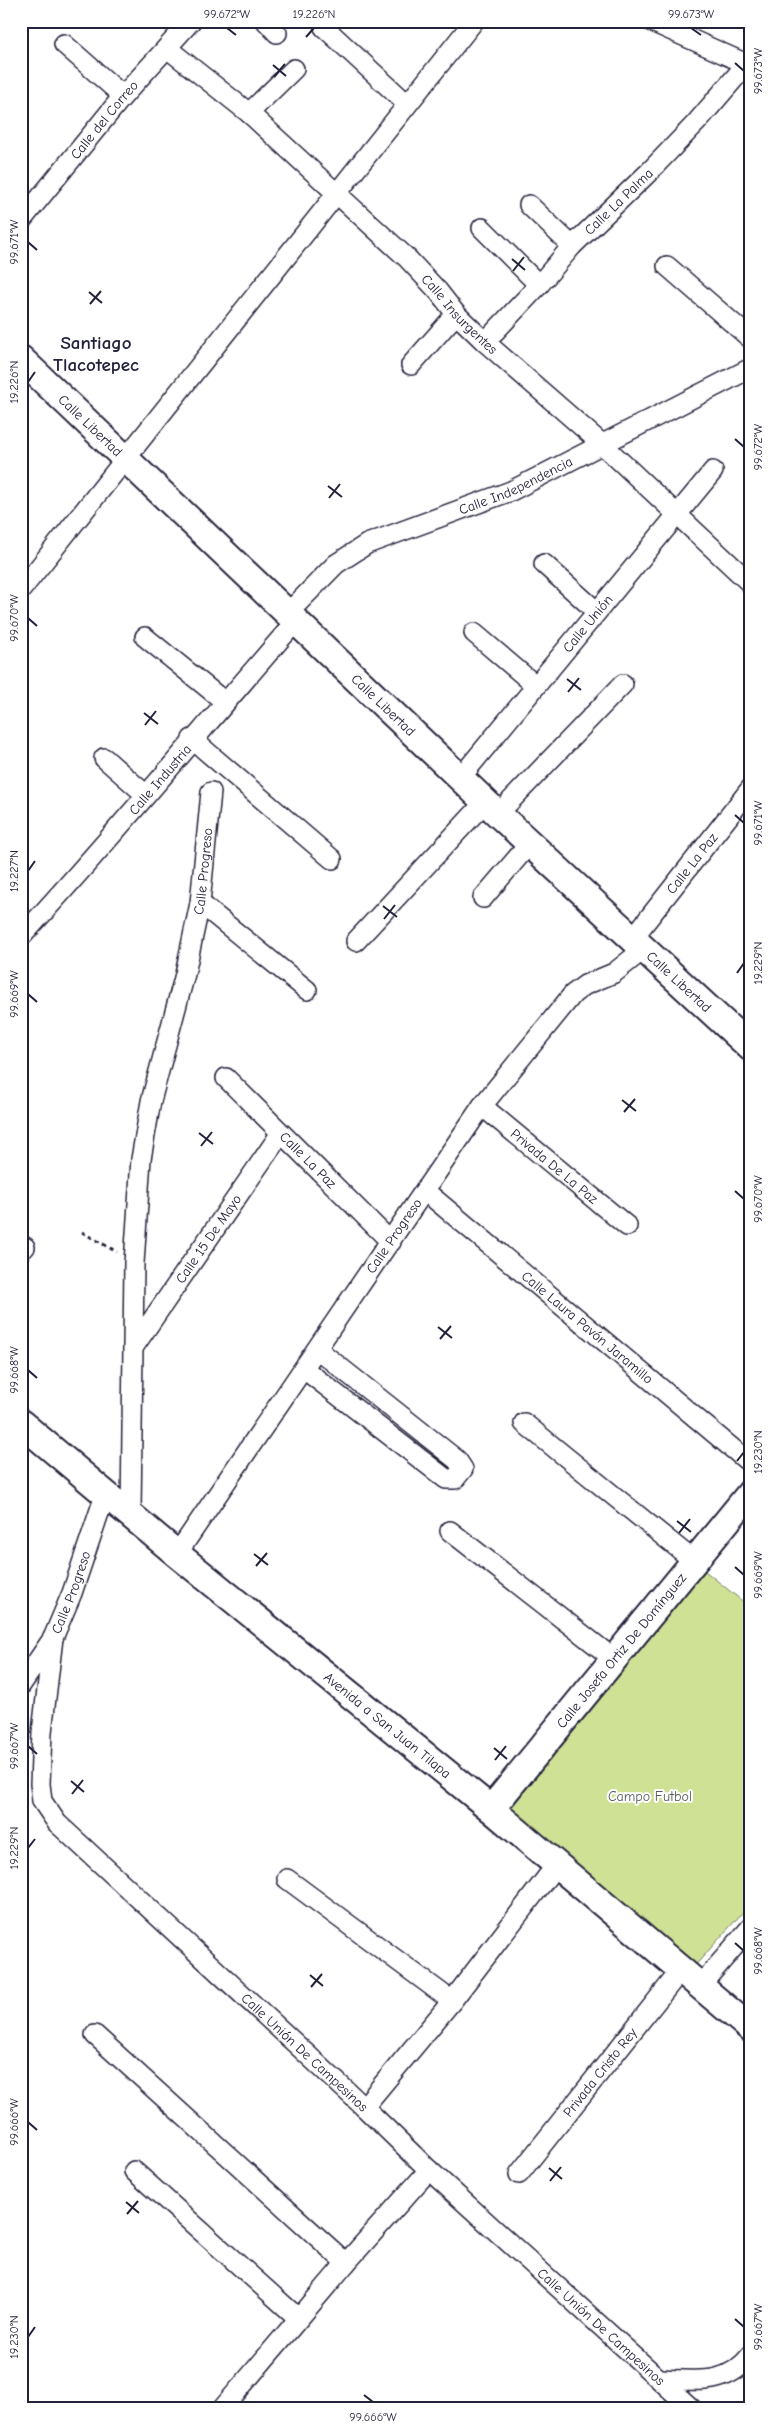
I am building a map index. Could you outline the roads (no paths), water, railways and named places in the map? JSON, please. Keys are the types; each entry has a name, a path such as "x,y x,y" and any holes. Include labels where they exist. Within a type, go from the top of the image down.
{"main road":[{"name":"Calle Libertad","path":"21,359 530,843 751,1048"},
{"name":"Avenida a San Juan Tilapa","path":"21,1423 106,1492 177,1554 491,1809 751,2029"},
{"name":"Calle Josefa Ortiz De Domínguez","path":"491,1809 751,1492"}],"street":[{"name":"Calle del Correo","path":"21,221 123,96 191,21"},
{"path":"21,590 474,21"},
{"path":"650,21 750,64"},
{"path":"324,27 407,104"},
{"path":"64,44 123,96"},
{"name":"Calle Insurgentes","path":"167,48 249,113 406,258 438,291 456,314 485,342 603,445 751,584"},
{"name":"Calle La Palma","path":"485,342 539,285 572,246 648,173 750,64"},
{"path":"249,113 294,69"},
{"path":"529,205 572,246"},
{"path":"482,228 539,285"},
{"path":"667,266 751,340"},
{"path":"411,365 456,314"},
{"name":"Calle Independencia","path":"293,616 336,564 367,544 511,490 603,445 751,368"},
{"name":"Calle Unión","path":"461,777 713,470"},
{"path":"544,564 596,611"},
{"name":"Calle Industria","path":"21,937 91,862 192,739 225,702 293,616"},
{"path":"474,633 535,686"},
{"path":"145,637 225,702"},
{"path":"356,941 492,807 623,684"},
{"path":"192,739 332,859"},
{"path":"104,758 146,795"},
{"name":"Calle La Paz","path":"638,944 751,788"},
{"name":"Calle Progreso","path":"131,1514 134,1263 138,1190 145,1129 185,974 200,903 211,792"},
{"path":"483,898 530,843"},
{"path":"200,903 307,990"},
{"name":"Calle Progreso","path":"177,1554 482,1106 573,994 585,985 614,973 638,944"},
{"name":"Calle La Paz","path":"226,1078 390,1242"},
{"name":"Privada De La Paz","path":"482,1106 627,1226"},
{"name":"Calle 15 De Mayo","path":"134,1345 281,1133"},
{"name":"Calle Laura Pavón Jaramillo","path":"425,1191 751,1464"},
{"path":"304,1369 446,1479 455,1479 460,1475 463,1469 457,1460 317,1349"},
{"path":"332,1390 346,1372"},
{"path":"524,1423 694,1561"},
{"name":"Calle Progreso","path":"21,1685 53,1638 72,1593 106,1492"},
{"path":"450,1532 614,1659"},
{"name":"Calle Unión De Campesinos","path":"53,1638 40,1760 42,1800 48,1812 57,1823 364,2107 429,2170 692,2409"},
{"path":"364,2107 452,2001 557,1864"},
{"path":"288,1879 452,2001"},
{"name":"Privada Cristo Rey","path":"518,2174 690,1978 751,1927"},
{"path":"94,2035 346,2263"},
{"path":"222,2409 298,2318 429,2170"},
{"path":"134,2171 298,2318"},
{"path":"660,2379 695,2380 721,2378 737,2371 751,2355"}],"district":[{"name":"Santiago Tlacotepec","path":"96,354"}],"park label":[{"name":"Campo Futbol","path":"650,1796"}]}
